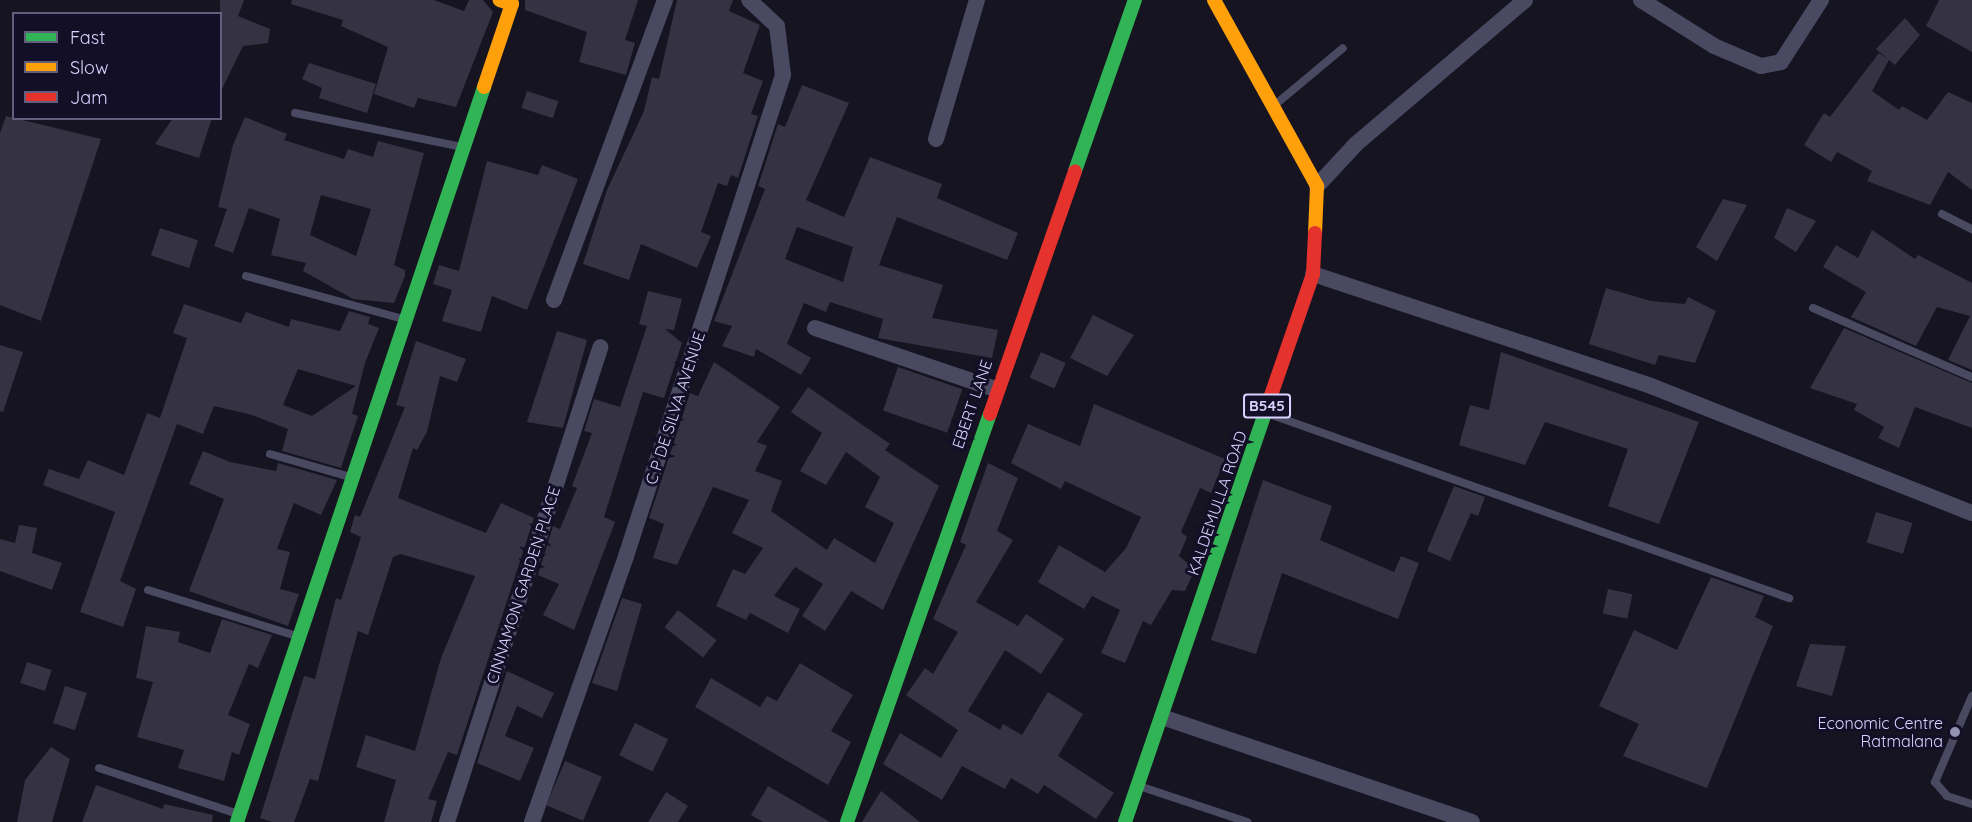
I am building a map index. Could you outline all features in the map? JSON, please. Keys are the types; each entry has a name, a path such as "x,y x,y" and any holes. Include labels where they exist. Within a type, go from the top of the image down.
{"street":[{"path":"554,300 665,0"},
{"name":"C P DE SILVA AVENUE","path":"532,822 626,556 783,75 777,26 749,0"},
{"path":"936,139 977,0"},
{"name":"EBERT LANE","path":"847,822 995,389 1135,0"},
{"name":"KALDEMULLA ROAD","path":"1125,822 1313,273 1317,186 1275,104 1214,0"},
{"path":"1317,186 1356,144 1525,0"},
{"path":"1641,0 1714,46 1761,66 1781,62 1821,0"},
{"path":"238,818 403,319 466,147 508,1"},
{"path":"1313,273 1651,386 1972,513"},
{"path":"816,328 995,389"},
{"name":"CINNAMON GARDEN PLACE","path":"447,822 600,347"},
{"path":"1162,717 1472,822"}],"lane":[{"path":"1275,104 1343,48"},
{"path":"294,113 466,147"},
{"path":"1942,214 1972,229"},
{"path":"246,276 403,319"},
{"path":"1813,308 1972,377"},
{"path":"1265,412 1789,598"},
{"path":"270,454 350,477"},
{"path":"148,590 297,636"},
{"path":"1972,696 1935,782 1936,789 1972,804"},
{"path":"99,768 238,818"},
{"path":"1138,785 1247,822"}],"building":[{"path":"220,0 244,0 238,16 270,29 268,43 243,46 222,89 222,12 220,12"},
{"path":"292,0 434,0 464,11 469,0 483,0 493,12 456,107 418,98 414,108 374,94 388,47 341,26 343,20 291,4"},
{"path":"525,0 638,0 625,40 635,43 626,75 579,62 587,32 525,10"},
{"path":"677,0 733,0 729,11 760,25 743,73 763,81 751,114 758,116 738,178 731,175 727,186 718,183 701,232 711,236 697,268 641,244 629,280 583,264 607,190 644,111 652,77 659,79"},
{"path":"1939,0 1972,0 1972,52 1926,26"},
{"path":"1905,18 1920,35 1895,65 1889,60 1872,91 1899,110 1902,106 1927,120 1948,92 1972,103 1972,190 1948,172 1930,205 1867,181 1872,171 1837,152 1831,162 1804,145 1824,113 1830,117 1879,53 1888,59 1876,49"},
{"path":"309,63 376,84 367,113 319,98 322,88 302,79"},
{"path":"802,85 849,103 806,200 844,217 870,157 942,184 937,198 1018,233 1007,260 897,217 879,265 943,285 932,318 998,330 992,358 878,338 883,319 830,302 826,312 804,303 787,344 811,358 801,375 756,349 754,357 722,346 732,326 714,321 765,189 758,186 778,124 785,127","holes":["797,227 853,247 843,282 785,259"]},
{"path":"527,91 558,101 553,118 521,108"},
{"path":"6,116 12,117 12,120 23,120 101,139 41,321 0,305 0,133"},
{"path":"245,117 287,134 284,140 344,159 348,149 373,157 378,141 424,153 394,265 405,270 405,276 394,303 353,299 303,271 306,263 271,255 280,219 249,208 233,253 214,246 227,209 218,207 233,145","holes":["321,195 371,209 356,256 310,235"]},
{"path":"172,120 211,120 199,158 155,144"},
{"path":"487,161 538,175 542,165 578,179 527,310 492,296 481,332 442,321 452,290 433,284 439,265 459,271"},
{"path":"1723,199 1747,205 1717,261 1696,247"},
{"path":"1787,208 1816,221 1796,252 1774,238"},
{"path":"160,228 198,240 189,268 151,256"},
{"path":"1872,230 1915,259 1918,255 1972,283 1972,370 1948,360 1970,316 1937,307 1916,346 1851,317 1866,292 1823,267 1836,245 1858,258"},
{"path":"1606,288 1651,301 1685,304 1688,297 1716,311 1695,363 1659,355 1655,365 1589,344"},
{"path":"648,291 682,299 674,330 665,329 682,343 664,398 643,392 604,517 615,522 574,630 543,615 559,584 538,575 553,526 560,529 577,488 572,486 592,433 584,431 594,399 620,407 647,326 639,324"},
{"path":"184,304 241,323 246,312 289,327 291,319 340,331 349,311 370,317 368,324 379,328 365,363 352,414 358,416 341,468 282,451 288,429 252,415 214,406 203,434 177,424 120,581 136,589 123,627 80,612 115,512 43,485 49,469 79,479 88,460 124,475 147,413 160,418 187,338 173,333","holes":["298,369 356,386 312,416 283,405"]},
{"path":"1093,315 1134,335 1107,376 1070,358"},
{"path":"1844,328 1972,383 1972,428 1915,407 1899,448 1878,438 1884,427 1854,410 1857,404 1810,388"},
{"path":"557,331 587,340 563,428 527,422"},
{"path":"416,341 466,359 457,382 440,376 427,432 417,450 413,448 398,498 486,533 501,503 534,518 457,755 448,752 428,799 437,801 431,822 384,822 396,780 356,767 366,735 415,751 441,658 475,576 401,554 393,557 368,635 358,631 318,781 310,779 294,822 272,822 260,818 304,676 315,679 336,598 341,600 361,537 350,532 355,515 360,517 405,407 396,405"},
{"path":"0,345 23,352 3,412 0,411"},
{"path":"1041,352 1066,363 1054,389 1030,378"},
{"path":"1501,352 1699,422 1659,524 1608,506 1628,449 1545,422 1525,465 1459,445 1470,405 1489,410"},
{"path":"714,362 780,407 757,442 767,446 755,471 782,481 771,511 827,550 834,538 875,563 894,523 865,507 880,477 846,452 826,485 800,471 822,433 791,412 808,387 890,444 885,450 939,486 883,610 851,591 825,631 802,616 823,584 795,567 774,596 800,609 788,633 750,613 746,620 716,606 733,569 745,574 763,548 732,533 749,500 713,487 677,565 653,558 664,524 649,518 690,393 698,396"},
{"path":"898,367 962,389 947,433 883,410"},
{"path":"1094,404 1225,459 1211,493 1200,488 1181,532 1187,537 1179,556 1195,569 1185,591 1172,590 1151,625 1143,621 1125,663 1101,653 1120,610 1092,596 1084,609 1038,582 1059,545 1105,572 1126,548 1141,517 1065,481 1061,489 1011,463 1028,424 1080,446"},
{"path":"203,451 230,462 276,471 278,463 337,480 321,515 294,503 277,549 290,552 280,589 299,594 288,626 189,591 224,499 189,484"},
{"path":"988,463 1018,478 997,531 1013,540 976,602 1018,626 1026,614 1064,639 1041,674 1005,650 968,711 1000,730 1003,724 1022,735 1048,692 1083,714 1058,756 1114,793 1096,819 1044,785 1038,794 1011,778 1005,789 962,766 942,800 883,764 900,733 941,758 958,730 906,695 925,668 933,674 958,632 933,619 966,545 960,542"},
{"path":"1263,480 1332,506 1320,540 1394,572 1401,556 1419,563 1398,619 1282,573 1256,654 1211,640"},
{"path":"1454,486 1485,497 1478,516 1471,513 1450,561 1427,551"},
{"path":"1876,512 1912,523 1903,554 1867,543"},
{"path":"19,525 37,528 32,553 62,563 52,590 0,571 0,539 15,543"},
{"path":"1711,577 1764,596 1755,617 1773,626 1707,788 1623,756 1639,724 1599,706 1634,630 1677,650"},
{"path":"1608,589 1632,594 1627,619 1603,613"},
{"path":"622,598 642,604 617,691 592,683"},
{"path":"678,610 717,640 703,658 664,627"},
{"path":"222,619 272,635 258,668 249,664 228,715 250,724 239,755 232,752 224,781 178,768 184,750 137,737 153,682 136,678 146,626 180,632 178,642 210,653"},
{"path":"1810,644 1846,646 1832,696 1796,686"},
{"path":"27,662 52,670 45,691 20,683"},
{"path":"800,663 853,695 831,731 851,742 828,785 695,707 711,678 760,707 767,696 777,701"},
{"path":"507,671 554,693 542,718 517,706 505,736 534,748 520,781 477,763"},
{"path":"65,686 87,693 75,730 53,723"},
{"path":"635,723 668,739 652,772 619,755"},
{"path":"51,747 70,759 52,822 17,822 25,780"},
{"path":"565,761 602,777 583,821 546,805"},
{"path":"96,785 163,809 164,804 213,815 212,822 82,822"},
{"path":"768,786 830,822 763,822 751,815"},
{"path":"881,791 920,822 862,822"},
{"path":"666,792 688,806 678,822 648,822"}],"traffic: fast":[{"path":"1075,171 1135,0"},
{"path":"237,822 484,87"},
{"path":"1125,822 1268,404"},
{"path":"847,822 990,414"}],"traffic: slow":[{"path":"484,87 512,4 500,0"},
{"path":"1214,0 1317,186 1315,233"}],"traffic: jam":[{"path":"990,414 1075,171"},
{"path":"1268,404 1313,274 1315,233"}],"place":[{"name":"Economic Centre Ratmalana","path":"1955,732"}]}
